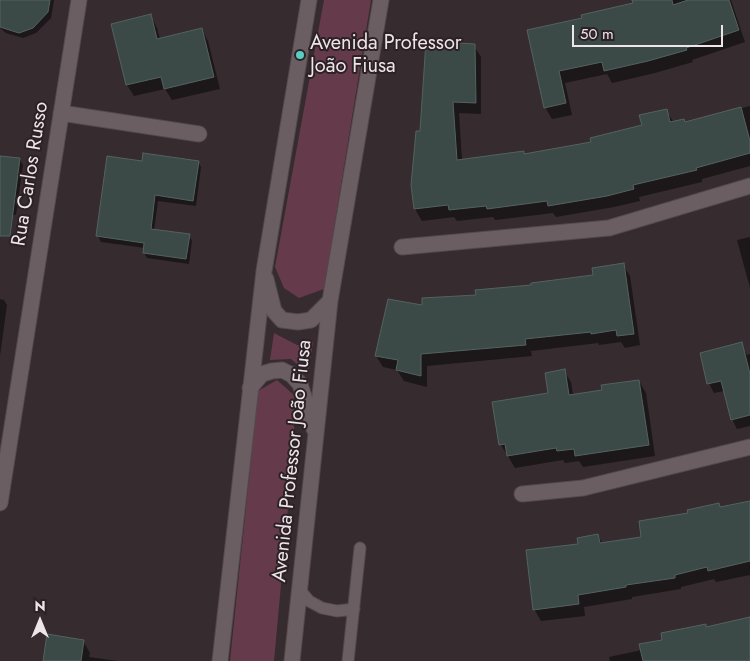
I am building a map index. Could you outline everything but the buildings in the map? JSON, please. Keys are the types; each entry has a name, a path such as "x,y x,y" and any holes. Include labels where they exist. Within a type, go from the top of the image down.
{"main road":[{"name":"Rua Carlos Russo","path":"0,503 7,407 61,112 79,0"},
{"path":"220,661 264,271 309,0"},
{"name":"Avenida Professor João Fiusa","path":"292,661 330,301 381,0"},
{"path":"61,112 199,134"},
{"path":"402,247 609,228 750,186"},
{"path":"264,271 274,311 282,320 298,322 311,320 330,301"},
{"path":"250,388 262,374 272,370 282,370 292,375 300,384 316,435"},
{"path":"522,494 583,488 750,446"}],"lane":[{"path":"348,661 360,548"},
{"path":"299,589 309,601 322,608 337,610 354,609"}],"shaded area":[{"path":"324,0 371,0 324,289 299,298 284,288 275,267"},
{"path":"274,333 297,345 313,342 308,374 291,359 270,360"},
{"path":"277,380 294,395 294,443 274,661 230,661 258,391"}],"place":[{"name":"Avenida Professor João Fiusa","path":"300,55"}]}
